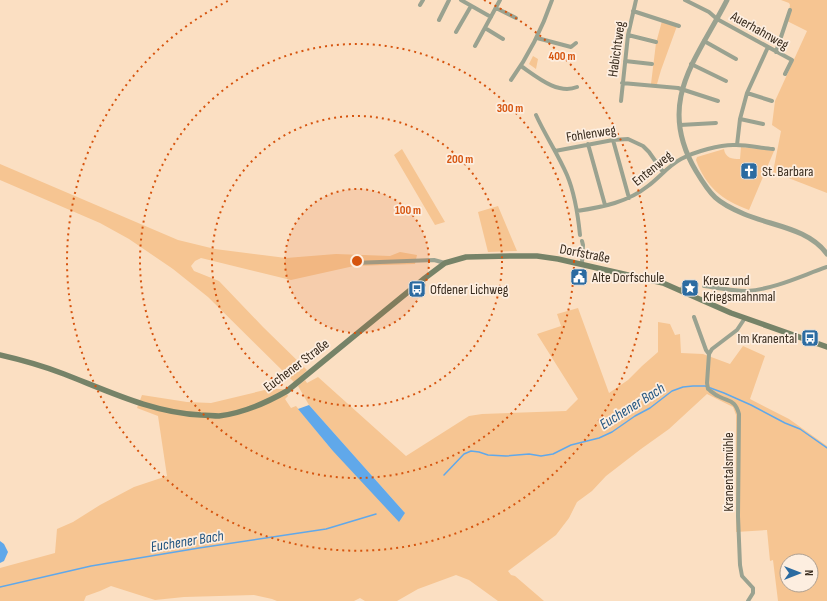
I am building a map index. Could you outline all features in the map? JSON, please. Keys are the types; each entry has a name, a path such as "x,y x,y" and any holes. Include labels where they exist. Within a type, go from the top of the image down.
{"main road":[{"name":"Dorfstraße","path":"425,278 445,263 466,257 544,257 582,263 663,283 711,305 827,347"},
{"name":"Euchener Straße","path":"0,355 62,373 150,407 188,415 218,416 266,403 287,391 425,278"}],"street":[{"path":"420,5 423,0"},
{"path":"439,20 450,0"},
{"path":"461,0 491,17"},
{"path":"475,46 500,0"},
{"path":"511,80 537,38 552,0"},
{"name":"Habichtweg","path":"621,101 628,35 636,0"},
{"name":"Auerhahnweg","path":"685,0 709,12 718,19 792,60 785,74"},
{"path":"727,0 718,19 691,64 682,90 679,104 680,125 683,141 688,155 709,193 720,203 743,214 801,233 820,245 827,254"},
{"path":"456,32 471,6"},
{"path":"496,8 516,18"},
{"path":"776,52 790,10"},
{"path":"633,11 679,26"},
{"path":"485,28 503,39"},
{"path":"628,35 656,42"},
{"path":"537,38 570,47 576,43"},
{"path":"704,41 736,59"},
{"path":"737,145 740,119 747,93 768,47"},
{"path":"625,60 652,64"},
{"path":"691,64 726,81"},
{"path":"521,66 557,88 571,90 577,87"},
{"path":"622,83 678,88 718,101"},
{"path":"747,93 772,101"},
{"path":"536,115 556,151 567,176 577,210 580,235"},
{"path":"740,119 763,124"},
{"path":"680,125 716,123"},
{"name":"Fohlenweg","path":"556,151 588,144 628,139 643,146 663,172"},
{"name":"Entenweg","path":"613,140 629,198"},
{"path":"588,144 605,205"},
{"name":"Entenweg","path":"577,210 605,205 637,195 650,185 669,166 688,155 715,147 737,145 773,149"},
{"path":"582,241 582,263"},
{"name":"Dorfstraße","path":"353,263 434,260 445,263"},
{"path":"704,286 737,290 763,289 776,286 827,267"},
{"path":"681,290 685,284 697,285"},
{"name":"Kranentalsmühle","path":"694,317 706,350 709,354 708,389 721,398 734,403 739,414 740,565 742,576 753,588 753,593 748,601"},
{"path":"709,354 712,349 737,330 745,318"}],"shaded area":[{"path":"781,0 827,0 827,193 773,172 781,131 772,125 775,101 807,31 787,21 790,5 789,3"},
{"path":"662,21 677,26 657,84 651,84 656,43"},
{"path":"533,56 538,59 536,69 529,64"},
{"path":"741,147 774,151 749,210 731,202 716,191 705,178 696,160 697,157 724,149 727,156 734,159 740,159"},
{"path":"402,149 445,222 435,225 394,155"},
{"path":"0,164 178,240 215,249 286,258 336,254 390,256 400,252 417,255 415,264 354,266 291,280 201,258 195,261 191,266 194,271 219,281 307,370 295,383 208,297 173,269 129,239 100,223 0,180"},
{"path":"498,206 517,251 488,252 478,212"},
{"path":"578,308 609,393 628,380 658,352 658,322 670,324 675,335 680,334 681,353 703,354 730,364 743,346 765,356 750,399 789,419 827,446 827,601 778,601 773,560 770,561 767,530 736,532 736,415 733,407 707,394 669,429 606,476 592,491 577,502 569,518 556,535 508,571 544,601 498,601 469,580 456,575 418,589 397,601 365,601 360,598 354,601 277,601 254,595 184,597 155,600 111,586 86,596 84,601 0,601 0,568 55,553 57,529 73,522 100,505 134,487 167,476 158,416 137,408 142,395 187,402 211,403 269,389 285,389 288,396 285,399 291,408 296,406 332,450 405,513 309,405 298,386 305,380 307,383 318,377 406,456 469,416 482,414 566,411 578,399 537,334 561,326 557,314"}],"water":[{"path":"309,405 405,513 399,522 332,450 298,409"},
{"path":"0,541 4,544 8,552 4,561 0,563"}],"waterway":[{"name":"Euchener Bach","path":"444,475 464,454 471,451 488,455 506,456 529,454 541,456 553,454 571,445 599,438 612,432 635,416 650,408 672,391 683,387 693,386 705,386 751,405 785,423 800,429 827,448"},
{"name":"Euchener Bach","path":"0,587 91,566 326,529 376,514"}],"place":[{"name":"St. Barbara","path":"749,171"},
{"name":"Alte Dorfschule","path":"579,277"},
{"name":"Kreuz und Kriegsmahnmal","path":"690,288"},
{"name":"Ofdener Lichweg","path":"417,289"},
{"name":"Im Kranental","path":"810,338"}]}
